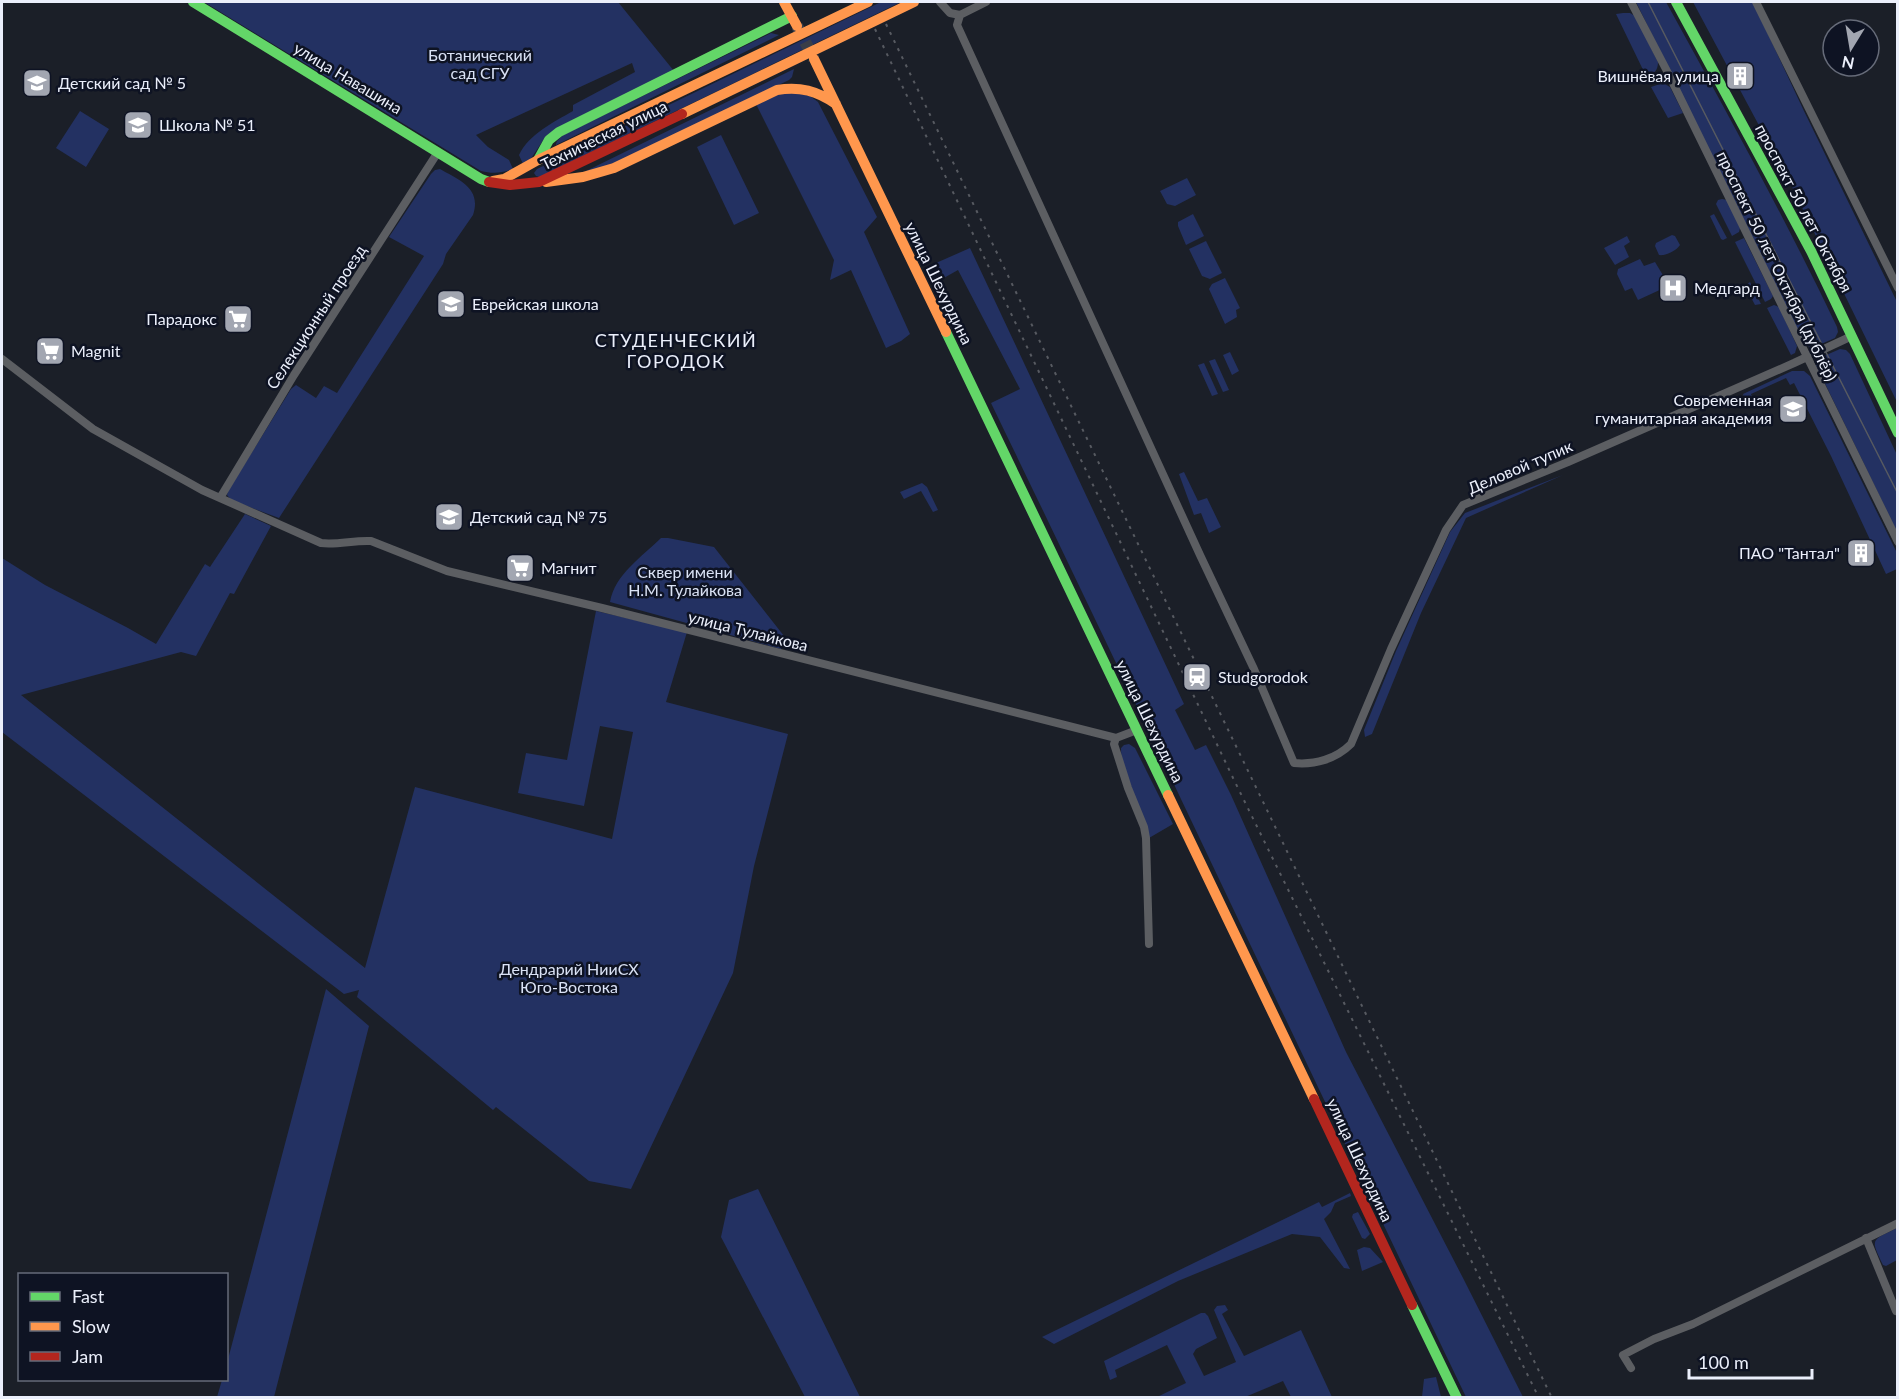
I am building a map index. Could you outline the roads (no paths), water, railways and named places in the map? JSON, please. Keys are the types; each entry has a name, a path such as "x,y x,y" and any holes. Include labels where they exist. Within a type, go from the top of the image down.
{"main road":[{"name":"улица Навашина","path":"192,2 487,182"},
{"path":"534,162 549,140 559,132 794,21 784,2"},
{"name":"Техническая улица","path":"487,182 504,179 534,162 868,2"},
{"name":"Техническая улица","path":"487,182 508,185 537,182 914,2"},
{"name":"проспект 50 лет Октября","path":"1676,2 1778,188 1898,433"},
{"name":"улица Шехурдина","path":"814,59 1457,1398"},
{"path":"537,182 583,177 614,168 777,90 812,89 836,104"}],"street":[{"path":"940,2 950,14 960,15 986,2"},
{"name":"проспект 50 лет Октября (дублёр)","path":"1631,2 1898,543"},
{"path":"1756,2 1898,288"},
{"name":"Деловой тупик","path":"960,15 957,25 1254,669 1294,763 1306,764 1333,757 1342,753 1351,744 1391,649 1446,530 1463,505 1568,462 1852,336"},
{"name":"Селекционный проезд","path":"220,498 294,375 438,152"},
{"path":"534,162 526,169 525,175 528,180 537,182"},
{"name":"улица Тулайкова","path":"2,359 93,429 202,490 321,543 371,541 447,571 1116,738"},
{"path":"1137,730 1116,738 1114,744 1146,838 1149,944"},
{"path":"1631,1368 1623,1355 1654,1339 1693,1324 1898,1223"},
{"path":"1866,1238 1897,1310"}],"tunnel":[{"path":"797,26 814,59"}],"tram line":[{"path":"1648,2 1898,494"}],"railway":[{"path":"886,24 1552,1398"},
{"path":"875,29 1234,780 1539,1398"}],"place":[{"name":"Вишнёвая улица","path":"1740,76"},
{"name":"Детский сад № 5","path":"37,83"},
{"name":"Школа № 51","path":"138,125"},
{"name":"Медгард","path":"1673,288"},
{"name":"Еврейская школа","path":"451,304"},
{"name":"Парадокс","path":"238,319"},
{"name":"Magnit","path":"50,351"},
{"name":"Современная гуманитарная академия","path":"1793,409"},
{"name":"Детский сад № 75","path":"449,517"},
{"name":"ПАО \"Тантал\"","path":"1861,553"},
{"name":"Магнит","path":"520,568"},
{"name":"Studgorodok","path":"1197,677"}],"district":[{"name":"СТУДЕНЧЕСКИЙ ГОРОДОК","path":"676,351"}],"park label":[{"name":"Ботанический сад СГУ","path":"480,64"},
{"name":"Сквер имени Н.М. Тулайкова","path":"685,581"},
{"name":"Дендрарий НииСХ Юго-Востока","path":"569,978"}]}
